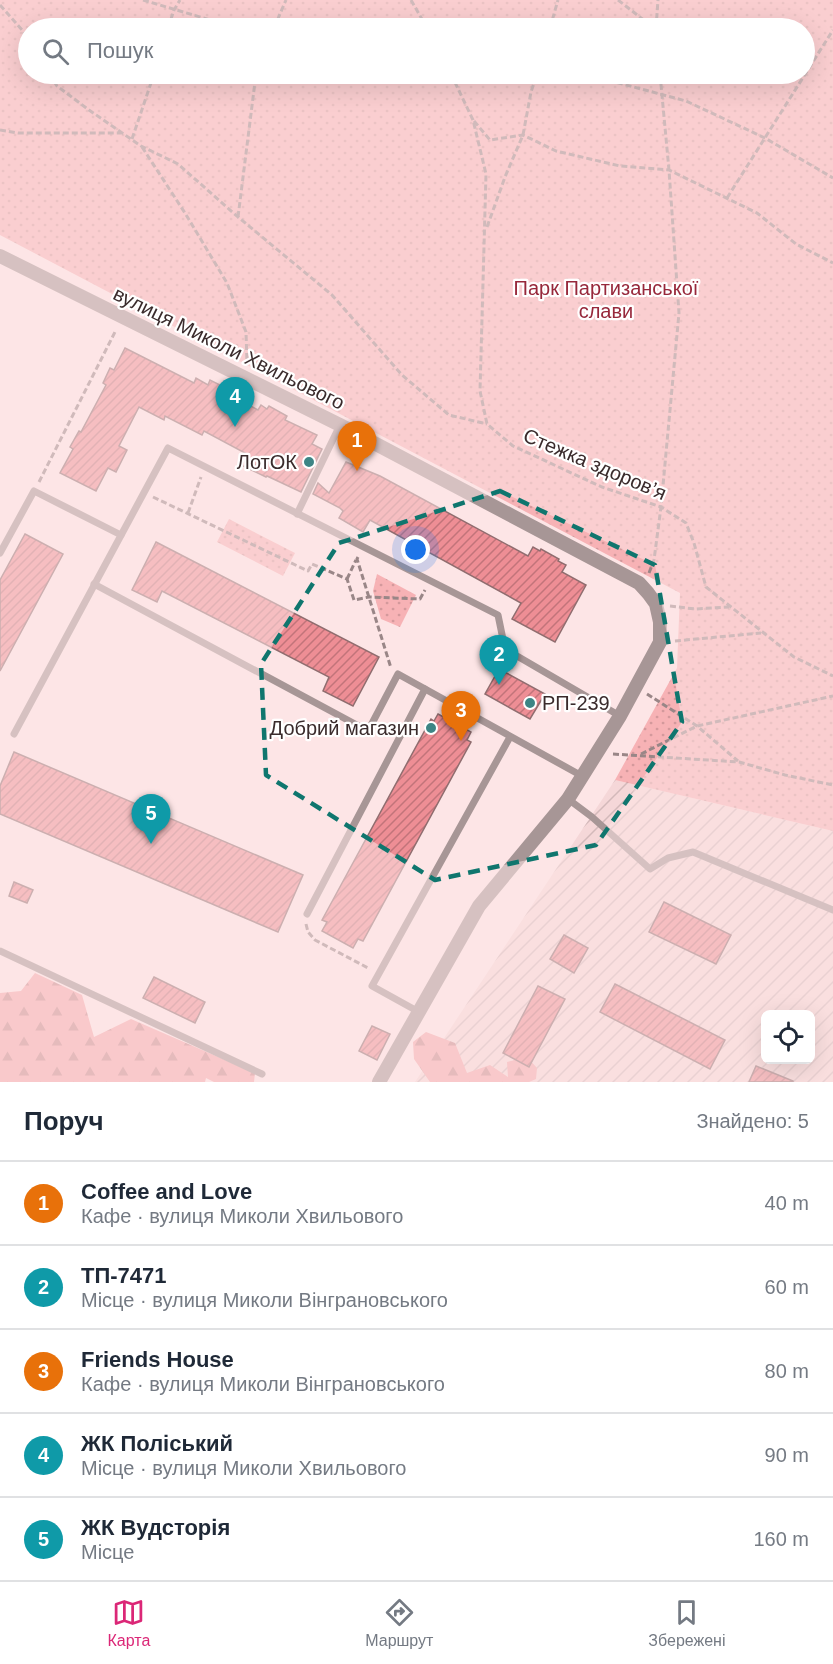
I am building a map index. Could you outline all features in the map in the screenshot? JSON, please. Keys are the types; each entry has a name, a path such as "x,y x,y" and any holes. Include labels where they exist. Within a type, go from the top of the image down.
{"street":[{"name":"вулиця Миколи Хвильового","path":"0,256 340,424 639,584 652,598"},
{"path":"379,1082 479,906 568,799 620,716 660,642 660,622 652,598"}],"lane":[{"path":"297,514 340,424"},
{"path":"14,734 168,448 498,615 505,649 620,716"},
{"path":"0,553 34,491 121,535"},
{"path":"94,584 368,731 398,674 582,776"},
{"path":"307,914 425,689"},
{"path":"419,1012 372,986 510,737"},
{"path":"568,799 592,817 650,869 668,858 693,852 833,910"},
{"path":"0,951 262,1074"}],"path":[{"path":"142,0 202,18"},
{"path":"171,18 180,0"},
{"path":"279,18 286,0"},
{"path":"411,0 421,18"},
{"path":"553,18 558,0"},
{"path":"618,0 642,18"},
{"path":"656,18 658,0"},
{"path":"0,5 18,25"},
{"path":"815,59 833,30"},
{"path":"56,84 141,146 178,164 332,295 402,375 448,415 488,424 480,391 486,174 472,120 456,84"},
{"path":"132,139 150,84"},
{"path":"238,216 255,84"},
{"path":"486,231 523,135 533,84"},
{"path":"622,84 686,101 765,138 833,178"},
{"path":"661,84 679,314 661,507 654,560 647,579 652,598 695,609 729,606"},
{"path":"727,198 799,84"},
{"path":"472,120 490,140 523,135 556,151 609,164 669,170 757,213 796,244 833,263"},
{"path":"0,130 18,133 123,133"},
{"path":"141,146 227,283 246,332 247,378"},
{"path":"34,491 123,317"},
{"name":"Стежка здоров’я","path":"488,424 513,446 602,487 661,507 686,523 706,586 794,657 833,676"},
{"path":"188,514 205,467"},
{"path":"144,493 308,572 312,564 347,579"},
{"path":"363,547 347,579 354,600 369,597 420,599 429,580"},
{"path":"357,559 395,681"},
{"path":"660,642 763,633"},
{"path":"635,687 697,726 739,762"},
{"path":"639,755 697,726 833,696"},
{"path":"596,753 739,762 833,785"},
{"path":"307,914 308,932 315,940 379,975"}],"highlighted area":[{"path":"500,491 655,565 682,722 596,845 435,880 266,775 261,664 339,543"}],"shaded area":[{"path":"615,780 833,831 833,1082 415,1082"}],"green space":[{"name":"Парк Партизанської слави","path":"0,0 833,0 833,831 615,780 677,668 680,593 0,235"},
{"path":"229,519 295,553 283,576 217,542"},
{"path":"377,574 416,595 400,627 381,619 373,591"},
{"path":"35,973 82,995 94,1037 131,1019 255,1073 254,1082 214,1082 206,1078 205,1082 0,1082 0,993 21,991"},
{"path":"426,1032 455,1043 467,1073 490,1065 508,1077 507,1062 527,1057 537,1068 536,1079 529,1082 430,1082 414,1059 413,1042"}],"building":[{"path":"125,348 194,383 196,378 208,385 210,380 222,386 220,390 258,410 261,405 267,409 269,406 287,416 285,420 317,435 312,444 322,449 301,492 241,465 247,454 204,431 202,435 165,416 164,420 139,407 119,446 127,450 116,472 108,468 96,491 60,473 73,449 70,447 79,431 81,432 106,385 103,383 110,368 114,370"},
{"path":"346,462 380,476 528,556 533,547 540,551 541,549 566,565 562,572 586,585 555,642 512,619 521,603 370,520 363,532 339,518 343,511 340,508 313,494 318,483 329,493"},
{"path":"25,534 63,554 0,671 0,580"},
{"path":"156,542 379,657 353,706 323,691 329,677 162,591 157,602 132,590"},
{"path":"499,669 545,694 530,719 485,694"},
{"path":"438,714 471,732 467,740 471,742 363,941 358,939 353,948 322,931 327,922 322,920 431,719 434,721"},
{"path":"14,752 303,875 278,932 0,814 0,786"},
{"path":"14,882 33,890 27,903 9,896"},
{"path":"664,902 731,935 716,964 649,932"},
{"path":"564,935 588,948 574,973 550,959"},
{"path":"154,977 205,1002 195,1023 143,998"},
{"path":"615,984 725,1040 710,1069 600,1012"},
{"path":"538,986 565,999 529,1067 503,1053"},
{"path":"372,1026 390,1034 377,1060 359,1051"},
{"path":"756,1066 793,1081 793,1082 749,1082"}],"place":[{"name":"ЖК Поліський","path":"235,427"},
{"name":"ЛотОК","path":"309,462"},
{"name":"Coffee and Love","path":"357,471"},
{"name":"ТП-7471","path":"499,685"},
{"name":"РП-239","path":"530,703"},
{"name":"Добрий магазин","path":"431,728"},
{"name":"Friends House","path":"461,741"},
{"name":"ЖК Вудсторія","path":"151,844"}]}
